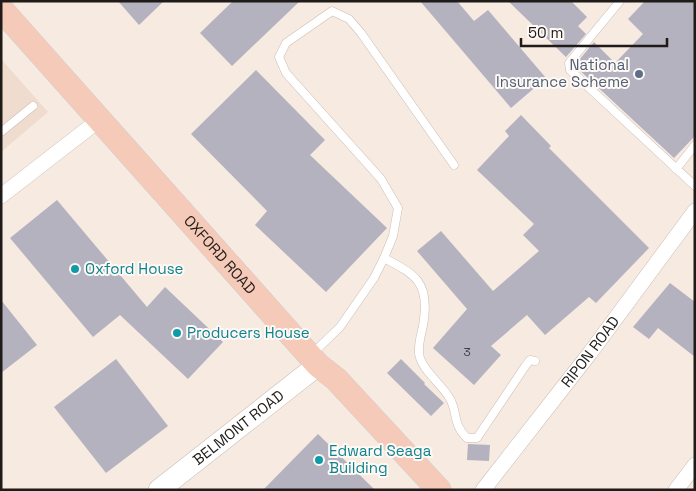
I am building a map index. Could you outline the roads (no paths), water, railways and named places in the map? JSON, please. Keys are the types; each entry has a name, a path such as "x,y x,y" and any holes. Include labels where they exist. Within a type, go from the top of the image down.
{"main road":[{"name":"OXFORD ROAD","path":"3,11 314,360 336,379 439,490"},
{"name":"BELMONT ROAD","path":"158,490 314,360"}],"street":[{"path":"1,196 99,120"},
{"name":"RIPON ROAD","path":"483,490 590,353 695,211"},
{"path":"676,490 695,465"}],"lane":[{"path":"620,1 569,63 570,70 695,186"},
{"path":"314,360 374,278 394,236 398,208 381,179 286,73 279,57 286,44 332,11 349,19 361,33 454,165"},
{"path":"1,132 33,106"},
{"path":"676,169 695,145"},
{"path":"384,258 405,269 419,280 425,296 419,355 422,363 451,400 458,427 467,438 477,438 526,365 530,360 535,361"}],"place":[{"name":"National Insurance Scheme","path":"639,74"},
{"name":"Oxford House","path":"75,269"},
{"name":"Producers House","path":"177,333"},
{"name":"Edward Seaga Building","path":"319,460"}]}
